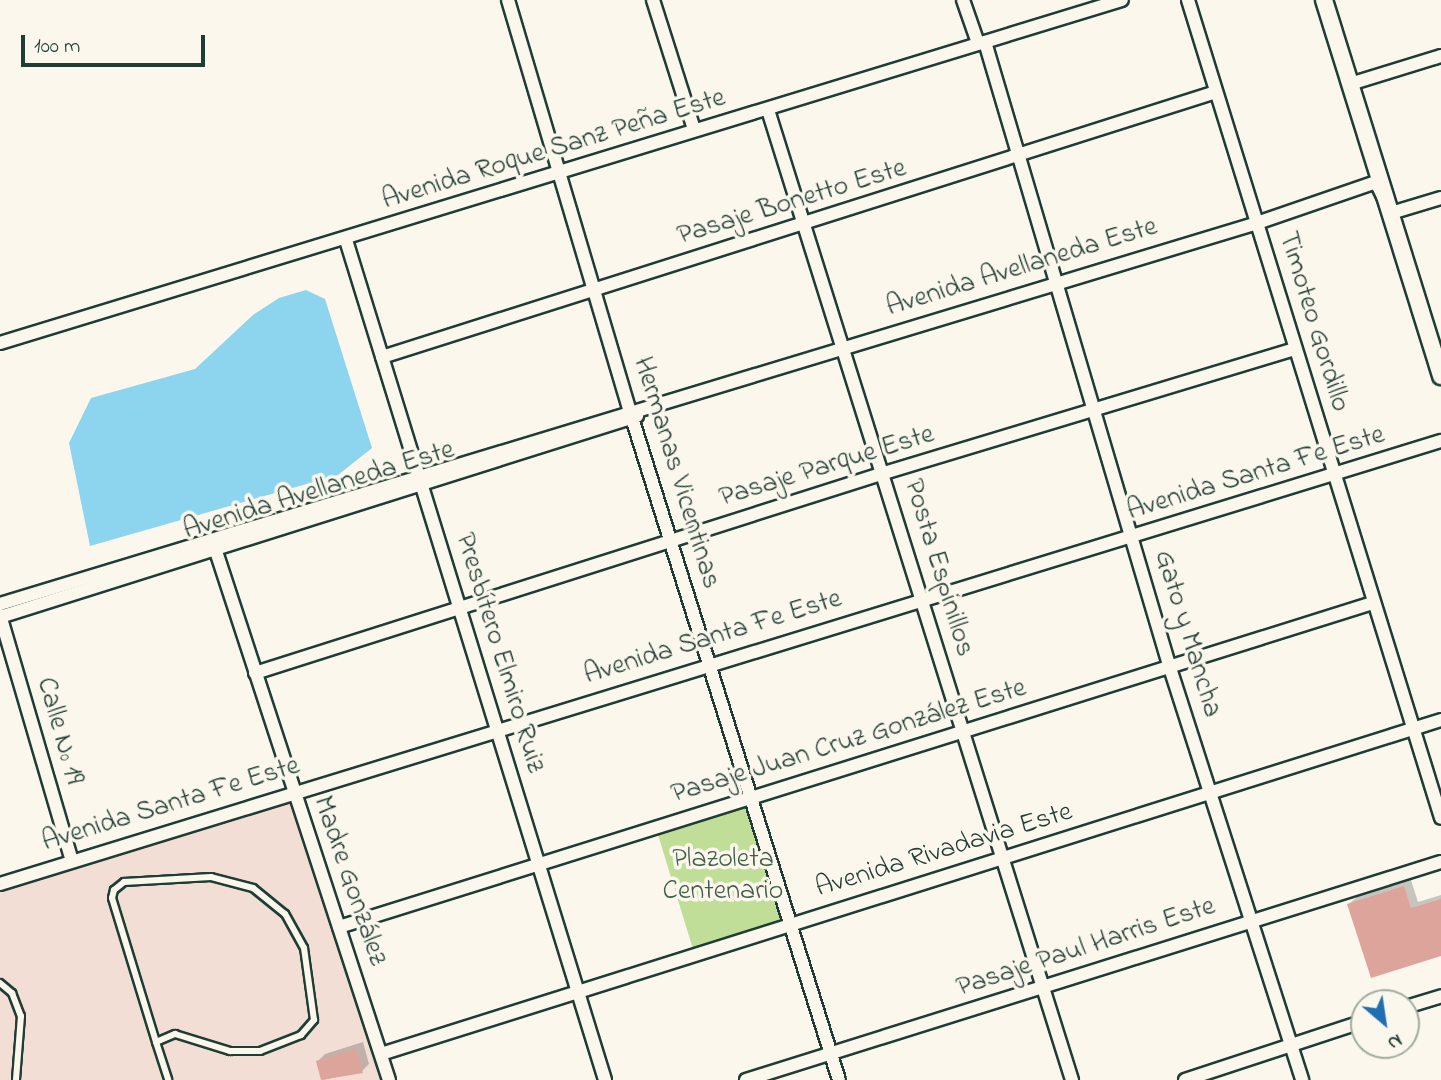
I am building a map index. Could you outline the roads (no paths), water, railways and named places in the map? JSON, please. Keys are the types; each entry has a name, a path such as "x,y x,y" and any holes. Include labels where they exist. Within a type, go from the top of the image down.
{"street":[{"name":"Hermanas Vicentinas","path":"508,0 593,290 839,1080"},
{"path":"653,0 694,130"},
{"name":"Gato y Mancha","path":"963,0 982,42 1021,156 1057,276 1053,284 1170,668 1302,1080"},
{"name":"Avenida Roque Sanz Peña Este","path":"0,343 346,240 694,130 768,110 1122,0"},
{"name":"Timoteo Gordillo","path":"1188,0 1441,818"},
{"path":"1324,0 1391,213 1435,338 1441,376"},
{"path":"1350,84 1441,56"},
{"name":"Pasaje Bonetto Este","path":"382,357 1216,92"},
{"name":"Posta Espinillos","path":"768,110 884,473 961,732 1072,1080"},
{"name":"Avenida Avellaneda Este","path":"0,604 633,416 648,406 1257,223 1376,182 1391,213"},
{"path":"1391,213 1441,198"},
{"name":"Presbítero Elmiro Ruiz","path":"346,240 605,1080"},
{"name":"Pasaje Parque Este","path":"255,673 884,473 1093,413 1295,349"},
{"name":"Avenida Santa Fe Este","path":"0,884 294,794 497,728 1131,538 1441,441"},
{"name":"Avenida Avellaneda Este","path":"0,616 213,542"},
{"name":"Madre González","path":"213,542 389,1080"},
{"name":"Pasaje Juan Cruz González Este","path":"339,927 538,862 1373,603"},
{"name":"Calle Nº 19","path":"0,616 72,861"},
{"name":"Avenida Rivadavia Este","path":"381,1054 1441,720"},
{"name":"Pasaje Paul Harris Este","path":"746,1080 1441,862"},
{"path":"1420,1003 1441,996"},
{"path":"1185,1080 1350,1026"}],"lane":[{"path":"156,1042 175,1034 230,1051 260,1051 301,1035 314,1020 304,948 285,914 253,888 211,877 124,882 114,890 111,898 156,1042 168,1080"},
{"path":"0,982 12,993 21,1016 16,1080"}],"water":[{"path":"306,290 325,299 372,448 338,475 90,546 69,443 91,398 195,369 253,315 279,298"}],"park label":[{"name":"Plazoleta Centenario","path":"723,876"}]}
